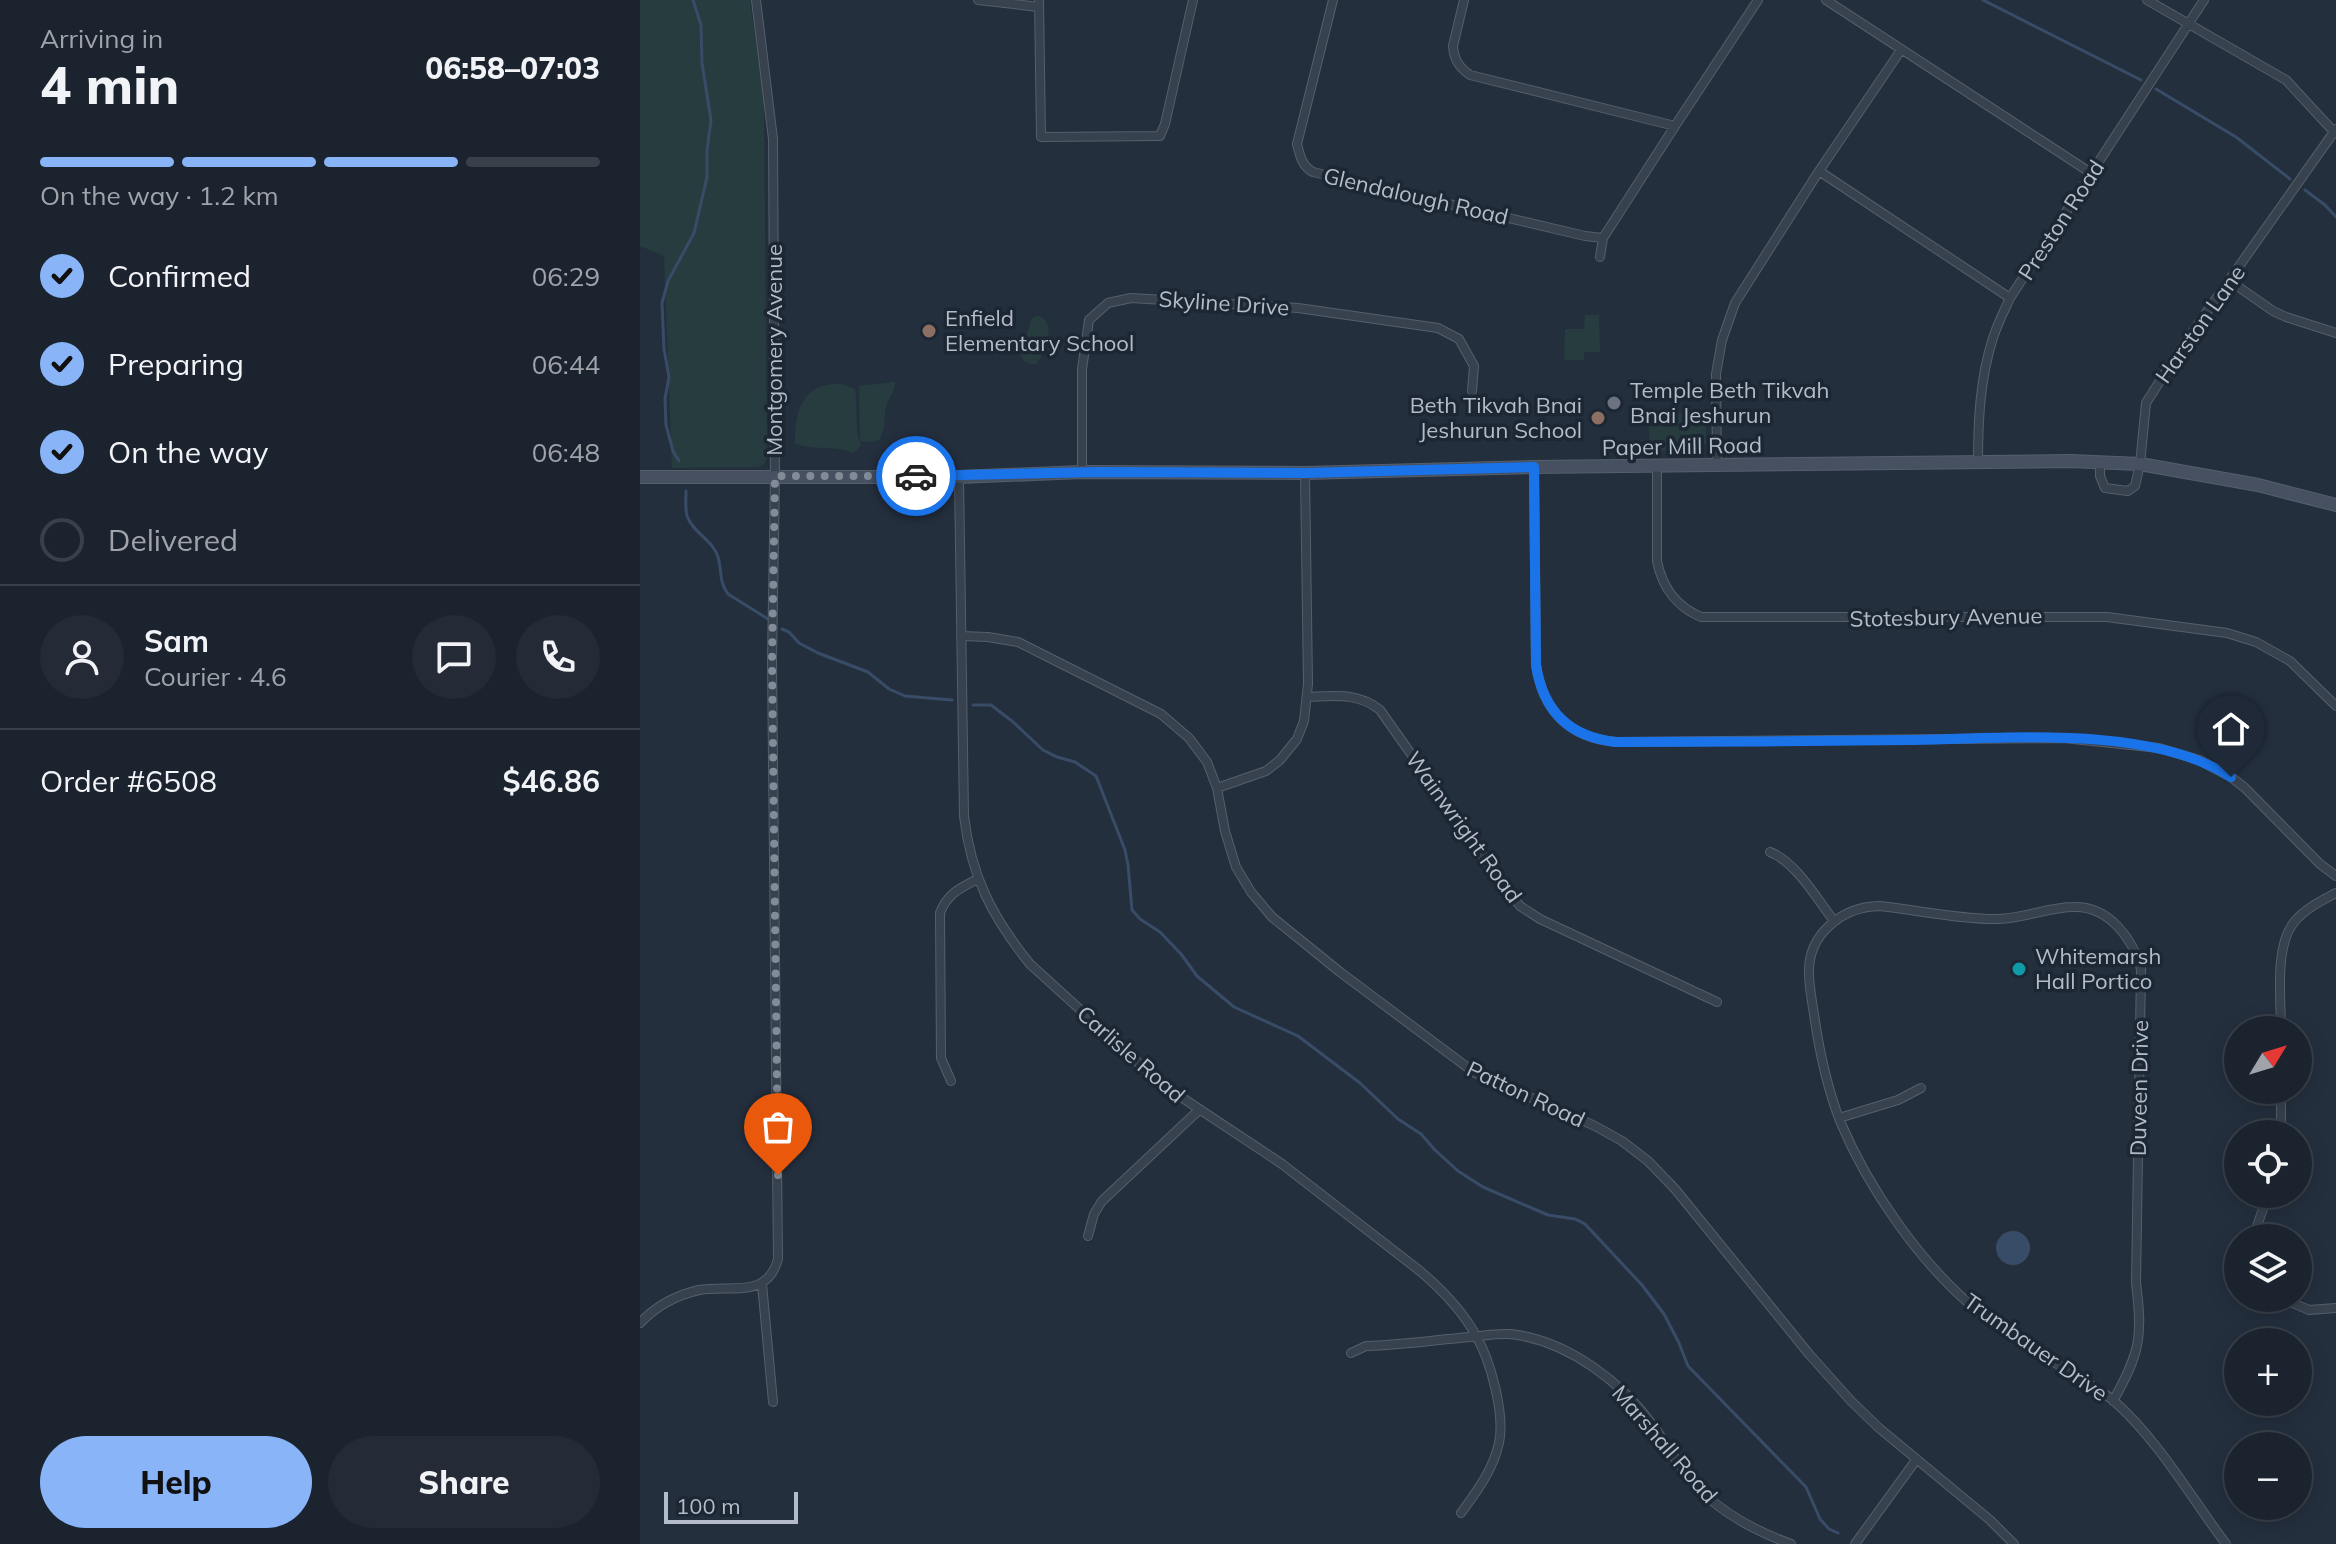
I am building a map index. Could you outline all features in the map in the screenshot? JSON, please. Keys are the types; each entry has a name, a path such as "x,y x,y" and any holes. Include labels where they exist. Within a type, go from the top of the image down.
{"main road":[{"name":"Paper Mill Road","path":"640,477 959,477 1082,472 1305,473 1657,465 2100,462 2140,464 2258,485 2336,505"}],"street":[{"name":"Montgomery Avenue","path":"756,0 773,139 775,476 772,661 779,1247 775,1268 762,1284"},
{"path":"978,0 1039,4 1041,137 1160,136 1193,0"},
{"name":"Glendalough Road","path":"1333,0 1297,144 1307,168 1313,172 1603,238"},
{"path":"1464,0 1453,46 1459,67 1470,75 1675,126"},
{"path":"1600,257 1603,238 1758,0"},
{"path":"1826,0 2091,173"},
{"path":"2147,0 2286,80 2335,131"},
{"name":"Preston Road","path":"1978,462 1980,402 1987,364 1993,338 2010,298 2204,0"},
{"path":"1717,465 1716,374 1722,340 1735,303 1901,50"},
{"name":"Harston Lane","path":"2140,464 2146,403 2177,354 2335,131"},
{"path":"1819,171 2010,298"},
{"path":"2230,281 2273,311 2336,333"},
{"name":"Skyline Drive","path":"1082,472 1082,369 1089,320 1108,303 1131,298 1298,308 1438,328 1459,339 1474,366 1472,391"},
{"path":"2100,462 2100,476 2105,488 2128,491 2135,486 2140,464"},
{"name":"Stotesbury Avenue","path":"1657,465 1659,571 1676,601 1701,617 2070,615 2227,633 2274,651 2304,672 2336,706"},
{"path":"1534,467 1538,681 1552,709 1574,731 1594,739 1616,742 2064,738 2159,748 2199,760 2231,777 2336,876"},
{"path":"1217,788 1266,771 1283,757 1300,732 1307,697 1305,473"},
{"name":"Carlisle Road","path":"959,477 964,816 967,842 978,879 1000,924 1030,964 1163,1085 1282,1164 1420,1271 1450,1300 1477,1336 1500,1409 1500,1434 1493,1461 1486,1477 1461,1513"},
{"name":"Patton Road","path":"961,636 1018,642 1161,714 1181,729 1207,762 1217,788 1236,867 1251,892 1272,917 1475,1073 1595,1126 1648,1161 1675,1189 1827,1375 1879,1428 1990,1520 2014,1544"},
{"name":"Wainwright Road","path":"1307,697 1354,697 1380,710 1509,893 1526,910 1717,1002"},
{"path":"1770,852 1791,865 1834,921"},
{"path":"951,1081 941,1058 940,913 950,896 978,879"},
{"path":"2281,1016 2282,964 2289,930 2305,911 2336,893"},
{"name":"Duveen Drive","path":"1834,921 1868,906 1997,919 2079,907 2109,918 2131,944 2141,969 2136,1283 2140,1320 2136,1355 2113,1401"},
{"name":"Trumbauer Drive","path":"1834,921 1813,949 1809,968 1818,1037 1839,1118 1876,1189 1921,1254 1980,1313 2113,1401 2167,1462 2226,1544"},
{"path":"1839,1118 1898,1100 1921,1088"},
{"path":"1088,1236 1094,1214 1102,1201 1199,1110"},
{"path":"640,1323 665,1303 687,1293 762,1284 773,1402"},
{"path":"2312,1310 2336,1308"},
{"name":"Marshall Road","path":"1351,1353 1366,1346 1499,1333 1532,1338 1577,1357 1626,1394 1650,1422 1675,1461 1713,1502 1746,1524 1791,1544"},
{"path":"1855,1544 1916,1460"}],"green space":[{"path":"640,0 750,0 764,102 767,458 759,467 672,468 664,256 640,246"},
{"path":"1585,315 1599,315 1600,352 1584,352 1584,360 1564,360 1565,329 1584,329"},
{"path":"1037,316 1043,319 1049,330 1040,359 1033,364 1024,361 1020,354 1032,318"},
{"path":"895,382 879,440 860,441 859,386"},
{"path":"841,384 855,389 861,446 853,453 795,443 799,410 809,393 817,388"},
{"path":"1706,413 1706,443 1702,450 1650,452 1648,414"}],"water":[{"path":"2013,1231 2025,1236 2030,1248 2025,1260 2013,1265 2001,1260 1996,1248 2001,1236"}],"waterway":[{"path":"679,461 666,425 665,399 669,377 662,303 668,281 694,233 707,177 711,120 702,63 701,25 693,0"},
{"path":"1983,0 2141,80"},
{"path":"2156,89 2236,137 2290,179"},
{"path":"2305,190 2336,217"},
{"path":"686,491 687,516 715,551 725,590 768,619"},
{"path":"782,629 799,643 868,672 889,689 905,696 952,700"},
{"path":"973,705 991,705 1043,750 1075,762 1096,776 1125,850 1132,910 1160,932 1197,976 1234,1007 1298,1036 1360,1083 1398,1119 1421,1134 1458,1171 1483,1187 1548,1215 1575,1219 1585,1224 1642,1285 1664,1314 1688,1366 1806,1487 1820,1519 1838,1533"}],"way so far":[{"path":"778,1175 772,661 775,476 916,476"}],"place":[{"name":"Enfield Elementary School","path":"929,331"},
{"name":"Temple Beth Tikvah Bnai Jeshurun","path":"1614,403"},
{"name":"Beth Tikvah Bnai Jeshurun School","path":"1598,418"},
{"name":"Whitemarsh Hall Portico","path":"2019,969"}],"route":[{"path":"916,476 1099,472 1305,473 1534,467 1538,681 1552,709 1574,731 1594,739 1647,743 2064,738 2159,748 2199,760 2231,777"}]}
